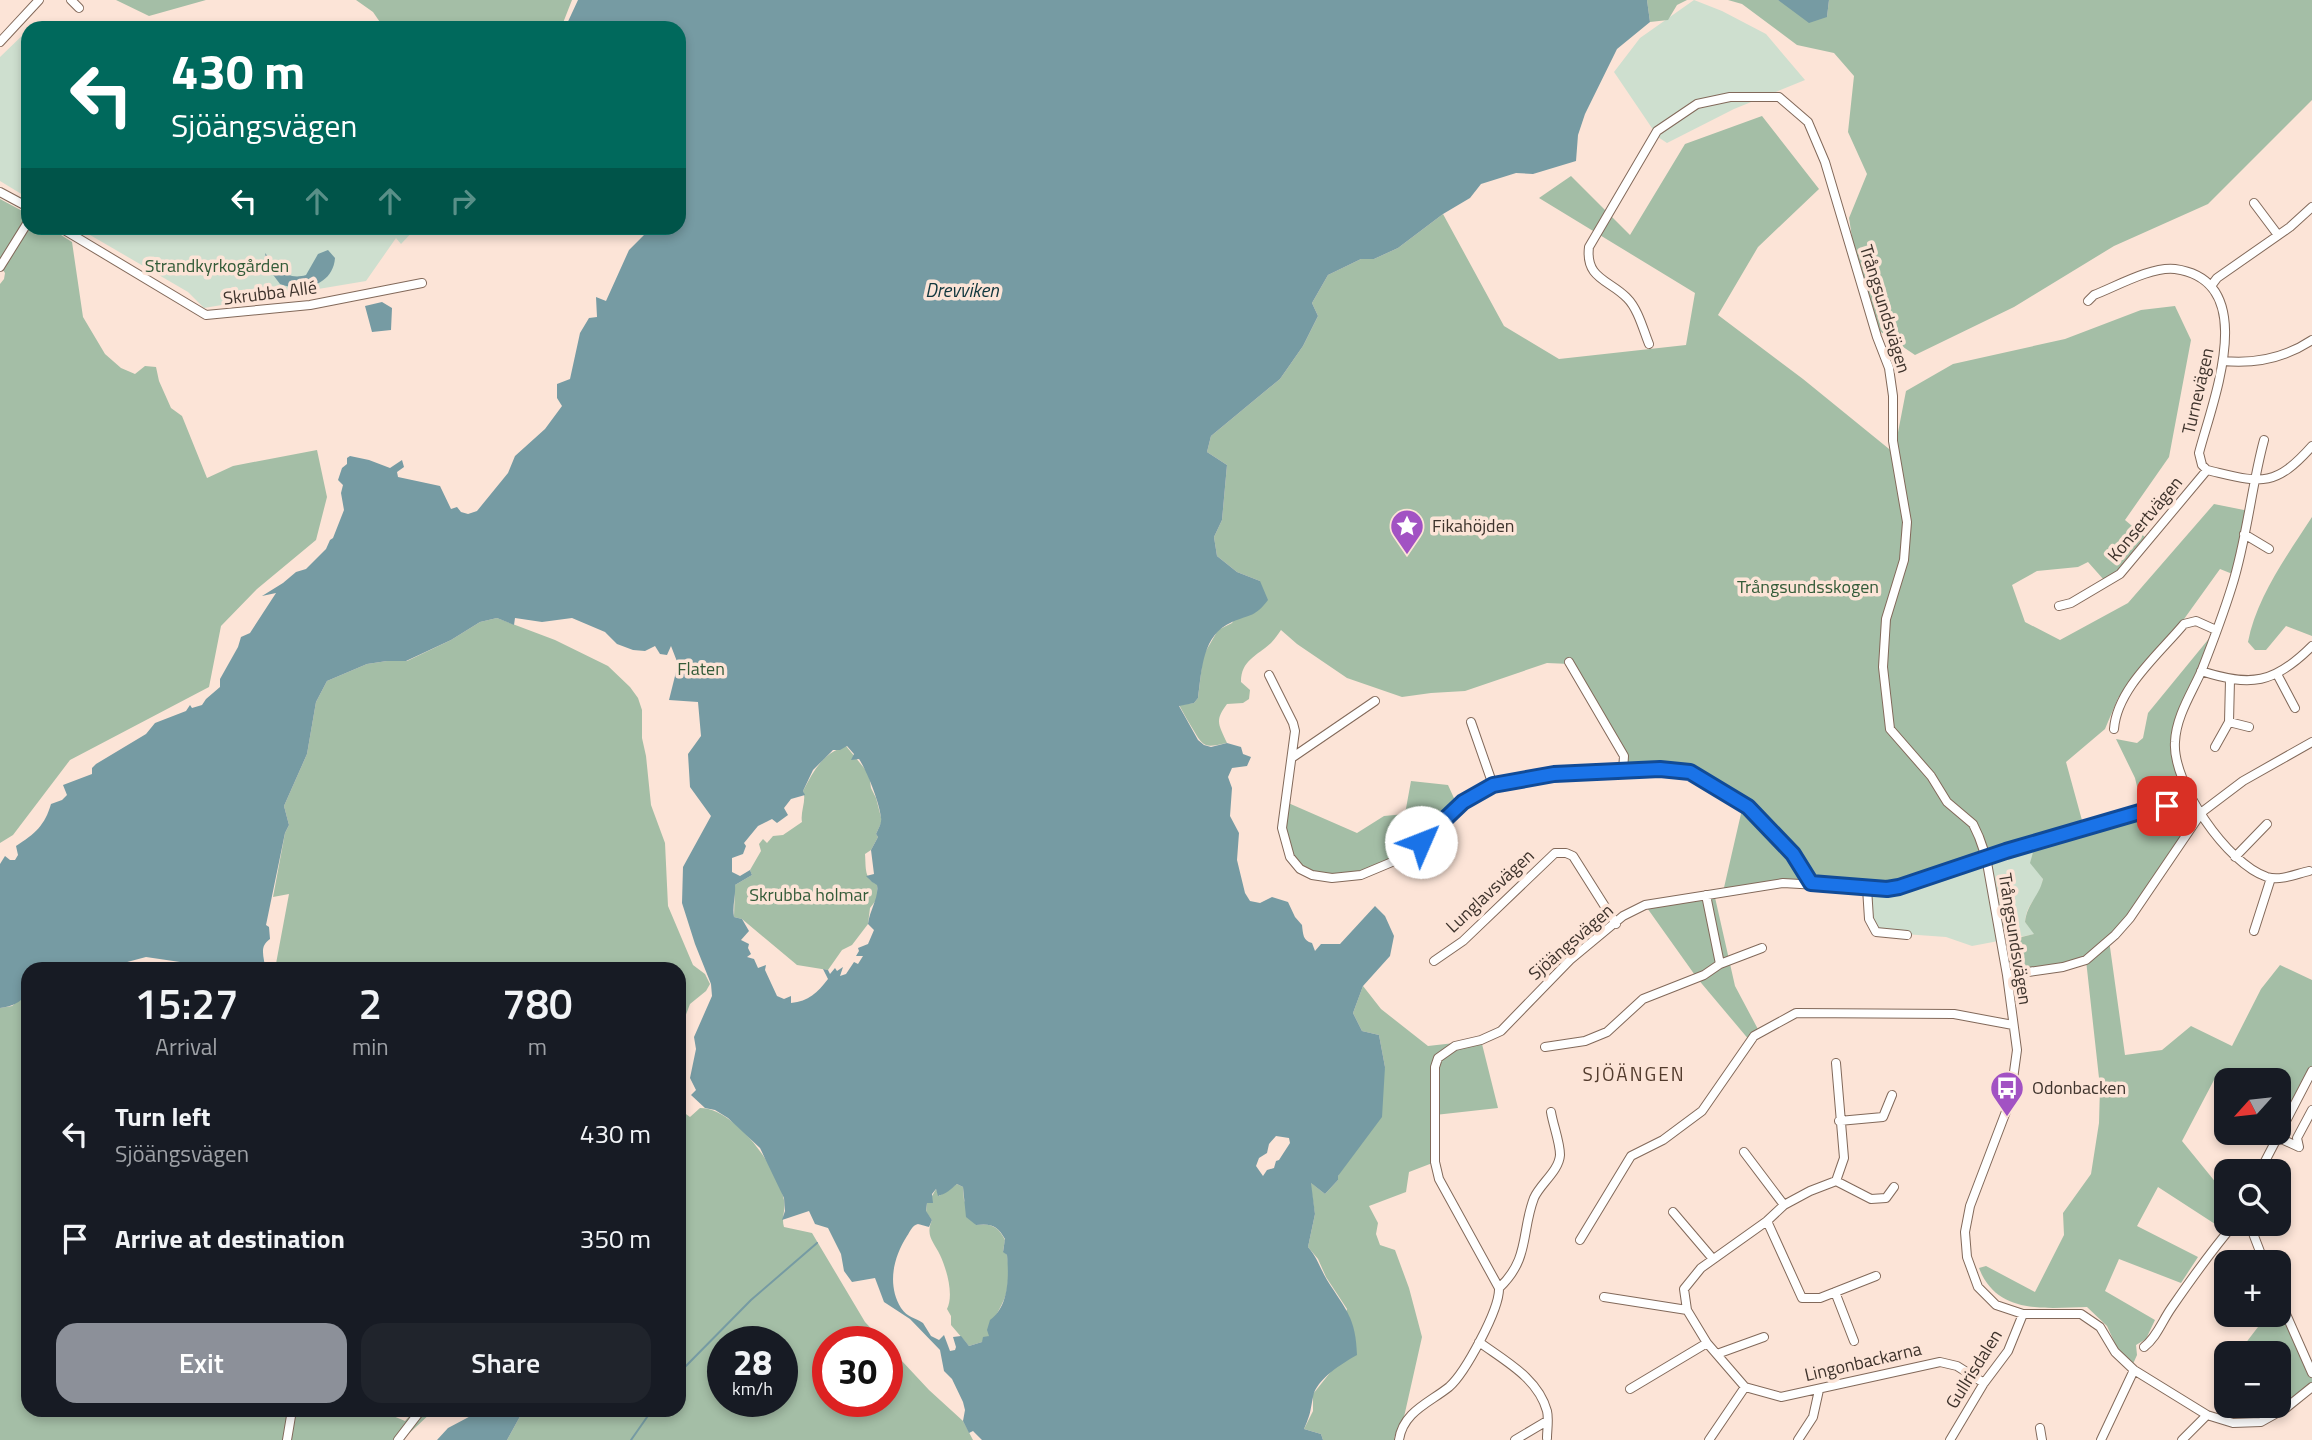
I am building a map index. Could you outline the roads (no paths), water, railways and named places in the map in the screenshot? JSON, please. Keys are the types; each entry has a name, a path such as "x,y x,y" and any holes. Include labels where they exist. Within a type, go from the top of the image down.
{"street":[{"path":"0,42 39,0"},
{"path":"71,0 79,8"},
{"name":"Trångsundsvägen","path":"1649,344 1629,300 1604,283 1591,268 1589,247 1657,131 1697,104 1730,97 1779,97 1808,122 1825,162 1877,337 1889,368 1894,396 1893,441 1907,522 1904,560 1886,620 1883,667 1890,730 1931,776 1947,802 1973,824 1986,857 2007,975 2017,1050 2010,1101 1970,1206 1965,1232 1967,1257 1978,1287 1996,1305 2023,1314 2081,1314 2100,1326 2115,1352 2134,1370 2207,1415 2233,1423 2261,1422 2286,1408 2312,1387"},
{"path":"0,192 21,203"},
{"path":"2254,203 2278,235"},
{"path":"2088,301 2094,295 2152,272 2174,269 2200,278 2211,286 2217,278 2312,207"},
{"path":"0,267 21,233"},
{"name":"Skrubba Allé","path":"73,235 206,316 310,306 422,283"},
{"name":"Turnevägen","path":"2207,470 2202,465 2199,453 2226,345 2223,309 2211,286"},
{"path":"2223,361 2242,363 2275,357 2312,340"},
{"path":"2263,440 2235,575 2201,671 2184,707 2175,741 2176,760 2190,796 2208,825 2235,857 2256,872 2271,878 2309,871"},
{"path":"2255,481 2283,475 2295,466 2312,446"},
{"name":"Konsertvägen","path":"2059,606 2071,603 2120,574 2207,470 2255,481"},
{"path":"2244,534 2269,549"},
{"path":"2114,729 2115,714 2125,693 2184,624 2196,621 2216,630"},
{"path":"2201,671 2230,680 2254,681 2277,674 2294,664 2312,646"},
{"path":"1569,662 1624,756 1623,771"},
{"path":"2277,674 2295,708"},
{"path":"1269,676 1295,731 1282,828 1290,857 1300,869 1312,875 1361,875 1404,857 1463,802 1493,785 1554,774 1660,769 1690,772 1748,807 1793,854 1811,883"},
{"path":"2215,747 2229,722 2230,680"},
{"path":"1293,757 1375,701"},
{"path":"1471,722 1493,785"},
{"path":"2229,722 2249,727"},
{"path":"2007,975 2063,967 2087,960 2130,918 2178,843 2202,812 2244,781 2312,742"},
{"name":"Sjöängsvägen","path":"1499,1288 1439,1179 1435,1162 1435,1067 1445,1051 1455,1046 1481,1041 1501,1031 1556,973 1633,910 1645,905 1783,883 1887,889 1899,887 1986,857 2167,806"},
{"path":"2235,857 2267,824"},
{"name":"Lunglavsvägen","path":"1434,961 1463,941 1555,853 1573,856 1616,924"},
{"path":"2254,931 2271,878"},
{"path":"1867,888 1869,919 1877,932 1907,935"},
{"path":"1706,895 1720,964"},
{"path":"1545,1047 1585,1041 1607,1032 1643,999 1762,948"},
{"path":"1580,1240 1631,1156 1663,1140 1702,1111 1754,1036 1796,1013 1954,1014 2013,1025"},
{"path":"1836,1063 1844,1158 1836,1181"},
{"path":"2291,1111 2312,1071"},
{"path":"1839,1121 1883,1117 1892,1096"},
{"path":"2291,1143 2299,1147 2297,1138 2312,1110"},
{"path":"1399,1440 1406,1419 1450,1386 1462,1372 1499,1297 1499,1288 1512,1276 1524,1247 1535,1197 1558,1163 1560,1155 1550,1112"},
{"path":"1744,1152 1784,1205"},
{"path":"1709,1440 1745,1387 1707,1343 1687,1310 1684,1289 1701,1268 1767,1221 1784,1205 1810,1191 1836,1181 1871,1199 1886,1198 1894,1187"},
{"path":"1673,1212 1713,1259"},
{"path":"1767,1221 1802,1298 1820,1298 1877,1276"},
{"path":"2144,1347 2152,1341 2169,1311 2224,1236"},
{"name":"Lingonbackarna","path":"1835,1292 1854,1341"},
{"path":"1604,1297 1687,1310"},
{"name":"Gullrisdalen","path":"1950,1440 1984,1383 2008,1351 2023,1314"},
{"path":"2291,1325 2312,1373"},
{"path":"1717,1354 1764,1337"},
{"path":"1479,1342 1538,1389 1548,1413 1547,1438"},
{"path":"1630,1389 1707,1343"},
{"name":"Lingonbackarna","path":"1745,1387 1781,1397 1940,1362 1957,1366 1984,1383"},
{"path":"2101,1440 2134,1370"},
{"path":"1798,1440 1813,1417 1819,1390"},
{"path":"2182,1440 2207,1415"},
{"path":"287,1440 291,1417"},
{"path":"398,1440 416,1417"},
{"path":"1515,1440 1547,1421"},
{"path":"2040,1427 2042,1440"}],"water":[{"name":"Drevviken","path":"578,0 1647,0 1650,22 1617,49 1585,114 1578,135 1576,161 1533,174 1516,173 1481,184 1470,198 1443,214 1398,248 1374,259 1361,259 1328,275 1312,303 1318,316 1303,346 1280,379 1211,436 1207,452 1227,465 1222,520 1214,537 1217,556 1237,572 1260,581 1268,600 1256,612 1232,622 1215,635 1205,654 1198,698 1194,703 1179,706 1198,740 1204,745 1211,747 1227,743 1241,747 1243,754 1251,757 1247,766 1232,768 1228,777 1232,788 1230,816 1239,833 1237,860 1245,893 1250,901 1260,903 1272,897 1288,902 1302,925 1305,939 1312,943 1315,951 1321,944 1340,944 1375,906 1385,916 1394,936 1390,956 1363,986 1353,1013 1362,1031 1379,1035 1385,1067 1382,1117 1338,1176 1338,1180 1325,1194 1311,1183 1315,1214 1308,1247 1349,1315 1355,1332 1357,1355 1331,1372 1315,1390 1304,1429 1321,1434 1323,1440 982,1440 973,1431 969,1433 963,1421 963,1402 952,1379 944,1371 940,1350 910,1319 884,1302 875,1278 852,1282 844,1271 841,1254 828,1228 815,1224 809,1211 782,1220 785,1211 784,1198 760,1148 728,1118 715,1110 705,1108 691,1095 696,1090 690,1078 696,1049 694,1037 712,996 711,984 682,903 683,867 711,816 690,787 688,754 701,736 698,702 669,700 678,664 671,646 667,655 660,654 655,646 645,651 633,650 617,644 605,632 572,618 542,622 515,618 514,625 497,618 480,622 451,640 406,661 367,664 327,681 316,702 307,754 284,806 289,825 285,833 266,925 269,927 270,939 263,949 264,962 180,962 146,957 127,962 21,962 21,1000 0,1008 0,864 5,856 15,860 18,855 16,846 38,828 46,818 51,804 67,795 63,785 92,774 92,768 96,764 146,734 155,723 186,711 190,705 192,708 202,705 220,687 220,679 241,637 250,633 276,593 262,596 296,572 306,569 333,538 344,510 341,493 343,485 338,480 350,456 390,468 402,460 404,467 397,472 398,477 440,486 451,509 457,507 468,514 477,511 508,473 515,456 545,429 562,406 557,398 557,384 570,379 580,333 589,318 597,317 596,297 606,301 629,250 644,235 686,235 686,21 568,21","holes":["847,746 854,754 851,760 859,759 866,771 881,818 876,834 878,837 871,850 874,874 866,876 877,885 868,924 874,930 868,944 858,948 856,956 863,956 858,964 854,962 846,974 840,976 843,967 837,971 835,968 830,974 823,969 828,979 820,988 812,996 791,1003 791,996 784,999 777,996 765,970 766,965 758,968 754,959 747,957 751,954 749,944 741,940 749,931 742,919 734,917 733,909 735,885 752,875 750,870 740,876 732,872 732,858 743,854 746,846 744,843 758,826 772,819 777,823 788,815 784,808 791,799 805,795 803,791 813,770 833,750","1276,1136 1289,1138 1290,1143 1274,1168 1267,1170 1263,1176 1256,1166","957,1184 963,1187 966,1217 976,1225 994,1226 1005,1239 1003,1252 1007,1255 1008,1272 1004,1299 990,1320 987,1330 989,1336 983,1337 982,1342 969,1346 961,1336 953,1337 956,1347 950,1351 944,1335 939,1340 931,1336 923,1323 909,1316 901,1308 893,1281 898,1253 911,1229 918,1224 929,1227 932,1220 926,1211 927,1203 933,1203 932,1194 936,1189 938,1196 941,1195"]},
{"path":"1778,0 1829,0 1827,17 1809,23"},
{"path":"328,250 335,258 329,275 315,285 297,288 280,284 268,268 265,253 282,272 299,276 306,275 318,254"},
{"path":"382,302 392,308 391,330 372,332 365,306"},
{"path":"469,1417 520,1417 507,1440 437,1440 448,1428"}],"waterway":[{"path":"686,1366 751,1300 817,1243"},
{"path":"631,1440 647,1417"}],"place":[{"name":"Fikahöjden","path":"1407,556"},
{"name":"Odonbacken","path":"2007,1118"}],"district":[{"name":"SJÖÄNGEN","path":"1634,1074"}],"park label":[{"name":"Strandkyrkogården","path":"217,266"},
{"name":"Trångsundsskogen","path":"1808,587"},
{"name":"Flaten","path":"701,669"},
{"name":"Skrubba holmar","path":"809,895"}]}
